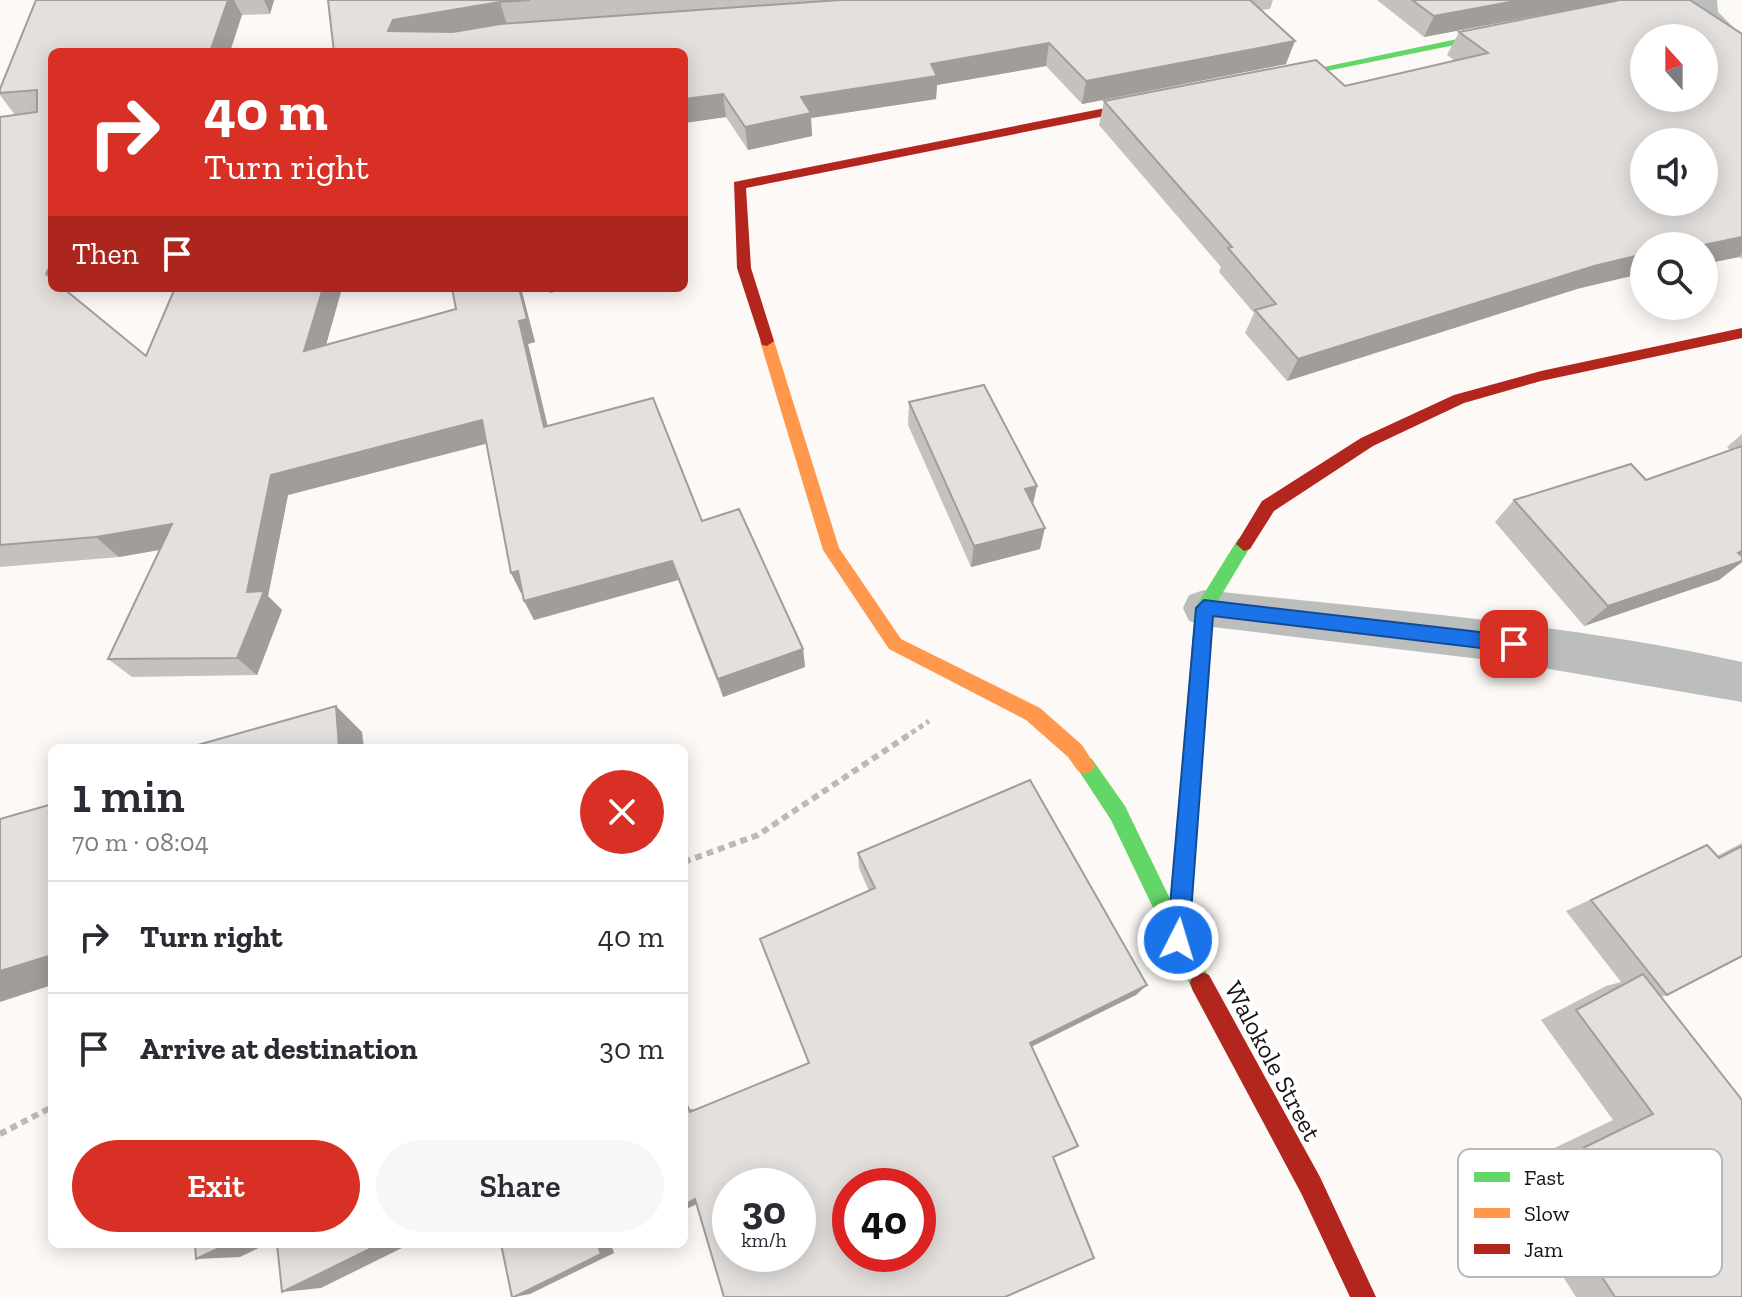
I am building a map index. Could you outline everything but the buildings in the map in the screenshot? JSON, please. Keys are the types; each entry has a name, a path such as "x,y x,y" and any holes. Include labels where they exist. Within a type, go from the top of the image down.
{"street":[{"path":"1704,0 1705,14 1742,51"},
{"path":"1249,83 1527,28"},
{"name":"Walokole Street","path":"1187,96 739,185 744,268 831,550 895,644 1033,714 1075,751 1118,813 1178,940 1311,1186 1363,1297"},
{"path":"1178,940 1204,608 1268,506 1367,442 1459,399 1541,376 1742,333"},
{"path":"1204,608 1514,644 1703,673 1742,682"}],"path":[{"path":"688,861 758,835 980,687"},
{"path":"0,1134 48,1109"}],"traffic: fast":[{"path":"1268,80 1510,31"},
{"path":"1201,983 1178,940 1204,608 1244,544"},
{"path":"1085,765 1118,813 1178,940"}],"traffic: slow":[{"path":"767,341 831,550 895,644 1033,714 1075,751 1085,765"}],"traffic: jam":[{"path":"767,341 744,268 739,185 1161,101"},
{"path":"1244,544 1268,506 1367,442 1459,399 1541,376 1742,333"},
{"path":"1201,983 1311,1186 1363,1297"}],"route":[{"path":"1178,940 1204,608 1514,644"}]}
